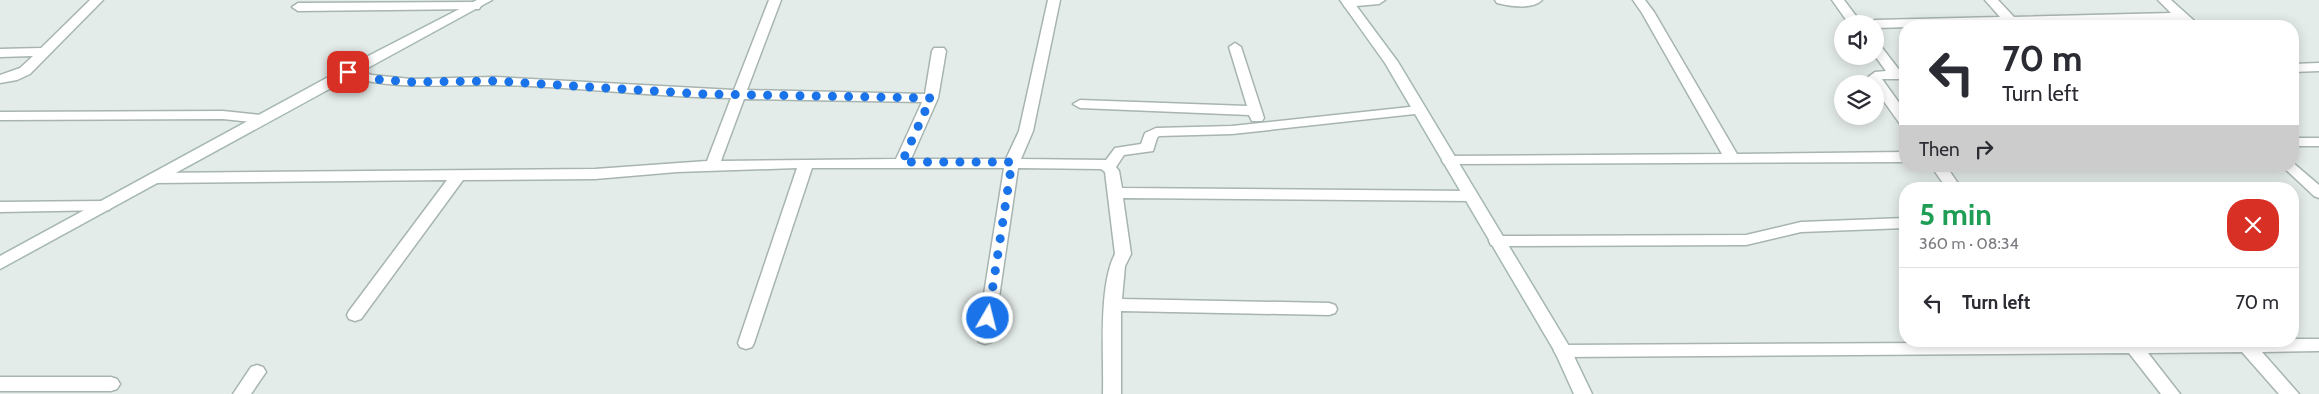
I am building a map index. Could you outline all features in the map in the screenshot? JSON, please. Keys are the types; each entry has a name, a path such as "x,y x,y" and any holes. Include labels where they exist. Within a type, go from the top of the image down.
{"street":[{"path":"0,79 18,75 97,0"},
{"path":"712,166 774,0"},
{"path":"986,338 1012,162 1028,122 1054,0"},
{"path":"1348,2 1379,0"},
{"path":"1501,0 1538,3"},
{"path":"1639,0 1648,12 1732,158"},
{"path":"1838,0 1849,15"},
{"path":"1992,0 2010,20"},
{"path":"2164,0 2187,20"},
{"path":"1348,2 1390,62 1419,110 1562,351 1584,394"},
{"path":"298,7 481,3"},
{"path":"0,263 260,119 481,3"},
{"path":"2045,20 2182,16"},
{"path":"1884,24 1899,23"},
{"path":"1235,47 1259,127"},
{"path":"902,162 931,98 939,51"},
{"path":"0,53 44,52"},
{"path":"1884,58 1899,74"},
{"path":"2299,68 2319,67"},
{"path":"348,72 371,79 412,82 495,81 739,94 931,98"},
{"path":"1899,75 1880,75 1874,78 1899,113"},
{"path":"1080,104 1254,111"},
{"path":"1108,166 1120,151 1148,148 1150,136 1156,132 1221,131 1419,110"},
{"path":"0,116 223,115 260,119"},
{"path":"2299,142 2319,142"},
{"path":"1449,161 1899,156"},
{"path":"154,178 595,174 712,166 806,163 1099,163 1108,166 1112,171 1123,254 1117,266 1113,305 1112,394"},
{"path":"746,344 806,163"},
{"path":"2295,172 2319,194"},
{"path":"355,315 459,175"},
{"path":"1115,193 1470,196"},
{"path":"0,207 104,206"},
{"path":"1497,241 1746,240 1801,227 1899,223"},
{"path":"1113,305 1329,309"},
{"path":"2299,345 2319,345"},
{"path":"1562,351 1899,346"},
{"path":"2134,347 2171,394"},
{"path":"2248,347 2290,394"},
{"path":"242,394 258,372"},
{"path":"0,384 111,384"}],"route":[{"path":"348,72 371,79 412,82 477,80 701,94 931,98 902,162 1012,162 988,318"}]}
